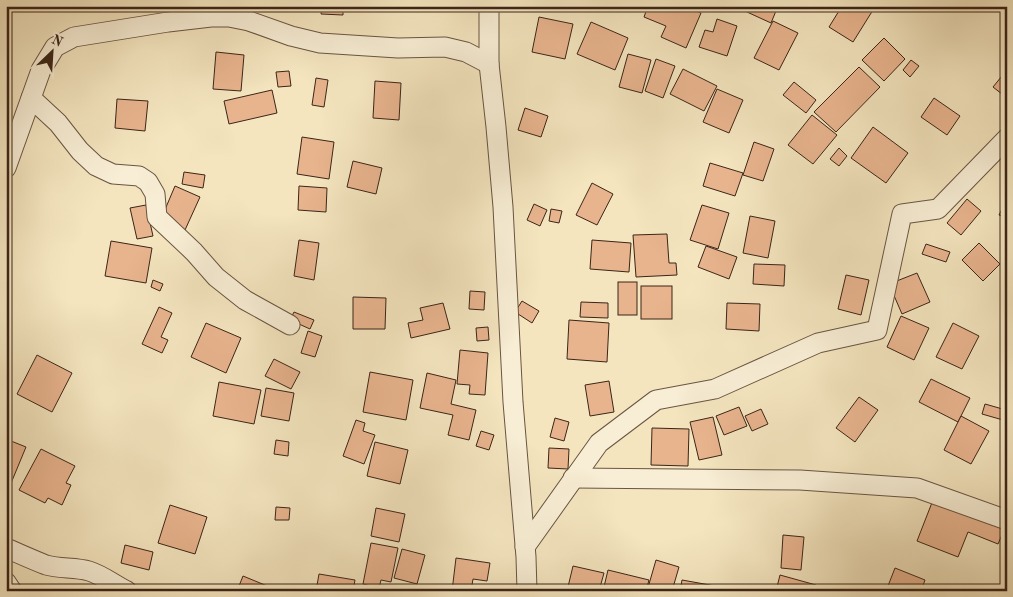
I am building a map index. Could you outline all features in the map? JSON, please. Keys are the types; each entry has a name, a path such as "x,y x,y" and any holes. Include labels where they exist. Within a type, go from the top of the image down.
{"street":[{"path":"489,6 489,64 503,207 513,402 527,591"},
{"path":"6,168 41,70 55,47 74,37 168,22 229,17 250,21 292,36 320,43 398,48 446,47 466,52 489,64"},
{"path":"31,98 58,123 80,151 96,166 113,174 139,176 148,182 155,194 157,217 194,252 216,277 245,300 290,325"},
{"path":"525,547 599,443 656,400 715,389 818,343 877,330 902,214 938,209 1007,138"},
{"path":"574,478 800,480 917,488 1007,520"},
{"path":"6,548 46,565 88,570 127,591"},
{"path":"6,582 12,591"}],"building":[{"path":"322,6 343,6 343,15 321,14"},
{"path":"648,6 686,6 701,13 686,48 661,37 666,26 644,17"},
{"path":"749,6 778,6 771,23 747,12"},
{"path":"842,6 868,6 873,10 853,42 829,27"},
{"path":"539,17 573,24 565,59 532,52"},
{"path":"717,19 737,26 727,56 699,47 705,30 713,32"},
{"path":"773,21 798,33 779,70 754,58"},
{"path":"591,22 628,38 615,70 577,54"},
{"path":"884,38 905,59 884,81 862,60"},
{"path":"216,52 244,55 241,91 213,89"},
{"path":"628,54 651,60 642,93 619,87"},
{"path":"656,59 675,66 663,98 645,91"},
{"path":"911,60 919,66 910,77 903,70"},
{"path":"859,67 880,87 836,132 814,112"},
{"path":"683,69 717,86 704,111 670,94"},
{"path":"289,71 291,86 278,87 276,72"},
{"path":"1007,71 1007,98 993,87"},
{"path":"316,78 328,80 324,107 312,105"},
{"path":"375,81 401,83 399,120 373,118"},
{"path":"794,82 816,100 806,113 783,95"},
{"path":"717,89 743,100 729,133 703,122"},
{"path":"272,90 277,113 229,124 224,101"},
{"path":"934,98 960,116 947,135 921,117"},
{"path":"117,99 148,101 145,131 115,128"},
{"path":"525,108 548,116 541,137 518,130"},
{"path":"812,115 837,135 813,164 788,145"},
{"path":"873,127 908,153 886,183 851,158"},
{"path":"302,137 334,142 329,179 297,174"},
{"path":"754,142 774,149 763,181 743,175"},
{"path":"839,148 847,156 839,166 830,159"},
{"path":"353,161 382,168 376,194 347,187"},
{"path":"710,163 743,173 735,196 703,186"},
{"path":"184,172 205,175 203,188 182,184"},
{"path":"592,183 613,194 597,225 576,215"},
{"path":"175,186 200,197 185,230 161,219"},
{"path":"299,186 327,188 326,212 298,210"},
{"path":"967,199 981,211 961,235 947,223"},
{"path":"1007,199 1007,218 999,215"},
{"path":"534,204 547,210 540,226 527,220"},
{"path":"146,205 153,236 137,239 130,208"},
{"path":"702,205 729,213 718,249 690,240"},
{"path":"551,209 562,211 559,223 549,221"},
{"path":"750,216 775,221 768,258 743,253"},
{"path":"667,234 669,263 676,263 677,275 636,277 633,235"},
{"path":"299,240 319,243 314,280 294,276"},
{"path":"592,240 631,243 629,272 590,269"},
{"path":"111,241 152,248 146,283 105,276"},
{"path":"979,243 1000,264 983,281 962,260"},
{"path":"926,244 950,252 946,262 922,254"},
{"path":"706,246 737,257 729,279 698,267"},
{"path":"754,264 785,265 784,286 753,284"},
{"path":"917,273 930,302 902,314 889,284"},
{"path":"846,275 869,280 861,315 838,309"},
{"path":"153,280 163,284 160,291 151,287"},
{"path":"618,282 637,282 637,315 618,315"},
{"path":"641,286 672,286 672,319 641,319"},
{"path":"470,291 485,292 484,310 469,309"},
{"path":"353,297 386,298 385,329 353,329"},
{"path":"522,301 539,311 532,323 515,312"},
{"path":"581,302 608,303 608,318 580,317"},
{"path":"443,303 450,329 411,338 408,323 423,320 420,308"},
{"path":"727,303 760,304 759,331 726,329"},
{"path":"159,307 172,313 161,337 168,340 162,353 142,344"},
{"path":"294,312 314,320 310,329 290,320"},
{"path":"901,316 929,328 914,360 887,347"},
{"path":"569,320 609,323 607,362 567,359"},
{"path":"206,323 241,338 226,373 191,357"},
{"path":"953,323 979,336 962,369 936,357"},
{"path":"488,327 489,340 477,341 476,328"},
{"path":"308,331 322,336 315,357 301,353"},
{"path":"460,350 488,353 485,395 469,394 470,385 457,384"},
{"path":"37,355 72,373 52,412 17,394"},
{"path":"274,359 300,372 291,389 265,376"},
{"path":"370,372 413,380 406,420 363,412"},
{"path":"427,373 456,380 451,404 476,410 469,440 448,435 453,415 420,408"},
{"path":"931,379 970,398 958,422 919,402"},
{"path":"609,381 614,412 590,416 585,385"},
{"path":"219,382 261,390 254,424 213,416"},
{"path":"266,388 294,393 289,421 261,416"},
{"path":"859,397 878,410 855,442 836,428"},
{"path":"985,404 1006,410 1003,420 982,414"},
{"path":"739,407 747,426 724,435 716,416"},
{"path":"761,409 768,424 752,431 745,416"},
{"path":"961,416 989,431 971,464 944,450"},
{"path":"713,417 722,455 699,460 690,422"},
{"path":"555,418 569,422 564,441 550,437"},
{"path":"356,420 365,423 363,431 375,435 364,464 343,456"},
{"path":"652,428 689,429 688,466 651,465"},
{"path":"481,431 494,435 489,450 476,446"},
{"path":"6,439 26,447 9,488 6,487"},
{"path":"276,440 289,442 288,456 274,454"},
{"path":"375,442 408,450 400,484 367,476"},
{"path":"549,448 569,449 568,469 548,468"},
{"path":"41,449 75,466 66,483 71,485 62,505 48,498 45,503 19,490"},
{"path":"933,500 1005,528 998,544 968,532 958,557 917,541"},
{"path":"170,505 207,517 195,554 158,543"},
{"path":"276,507 290,508 289,520 275,520"},
{"path":"376,508 405,514 399,542 371,536"},
{"path":"783,535 804,537 801,570 781,568"},
{"path":"371,543 398,548 391,582 381,580 379,588 363,584"},
{"path":"125,545 153,552 149,570 121,563"},
{"path":"402,549 425,555 417,584 394,578"},
{"path":"456,558 490,563 487,581 473,579 471,591 452,591"},
{"path":"656,560 679,567 672,591 647,591"},
{"path":"573,566 604,573 599,591 567,591"},
{"path":"895,568 925,580 921,591 886,591"},
{"path":"608,570 649,580 646,591 603,591"},
{"path":"319,574 355,580 353,591 316,591"},
{"path":"780,575 816,585 814,591 776,591"},
{"path":"243,576 277,590 237,591"},
{"path":"682,580 721,587 720,591 680,591"}]}
